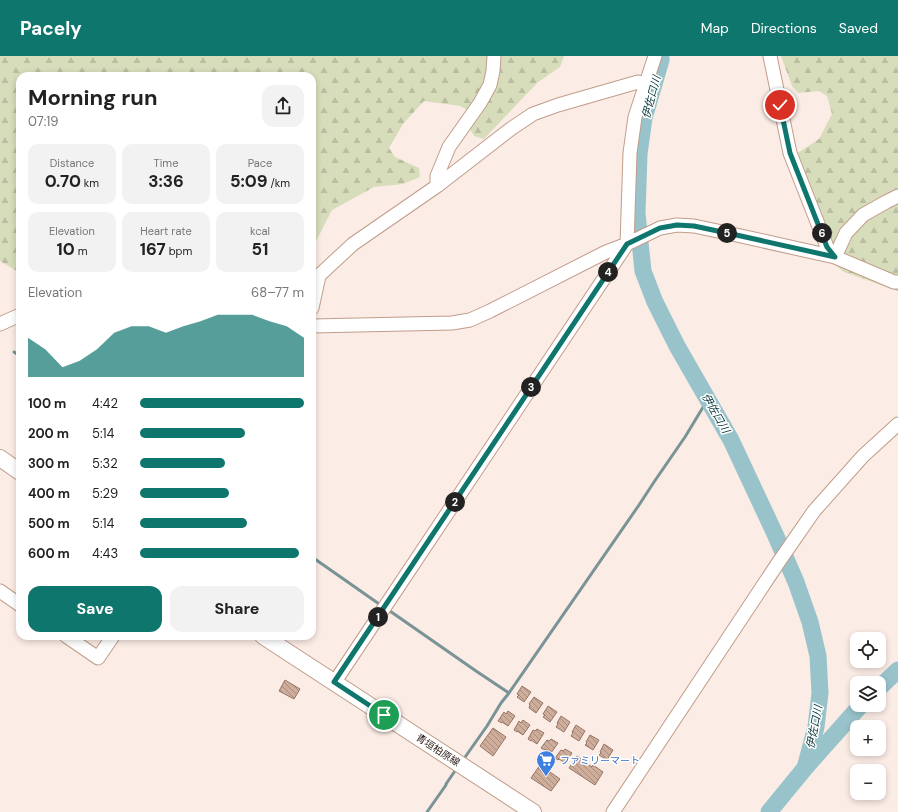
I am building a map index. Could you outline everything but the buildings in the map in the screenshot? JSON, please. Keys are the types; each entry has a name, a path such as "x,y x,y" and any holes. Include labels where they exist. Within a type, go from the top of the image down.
{"main road":[{"path":"0,458 16,469"},
{"name":"青垣柏原線","path":"269,640 533,812"}],"street":[{"path":"437,186 437,176 449,147 480,103 490,85 494,56"},
{"path":"334,682 635,239 630,153 635,117 655,56"},
{"path":"770,56 790,153 827,247 835,257"},
{"path":"316,278 354,244 437,186 512,128 533,114 558,105 638,82 646,84"},
{"path":"835,257 846,233 863,215 898,196"},
{"path":"316,326 452,323 470,320 490,312 606,252 660,228 677,225 694,226 835,257 894,282 898,282"},
{"path":"0,324 16,317"},
{"path":"613,812 814,511 863,456 898,424"},
{"path":"0,591 16,602"},
{"path":"72,640 98,658 110,640"}],"green space":[{"path":"0,56 564,56 560,67 537,83 484,139 474,136 470,129 468,110 460,106 424,101 403,124 389,148 395,157 419,168 420,177 403,184 374,187 332,210 316,241 316,72 16,72 16,271 0,261"},
{"path":"781,56 898,56 898,291 844,272 829,260 829,232 796,154 819,139 832,114 827,96 819,91 798,93 792,86"}],"waterway":[{"name":"伊佐口川","path":"661,56 644,118 639,154 637,213 643,271 655,302 677,346 731,440 796,582 810,622 818,656 820,693 816,727 805,768"},
{"path":"463,760 639,505 685,437 708,399"},
{"path":"316,560 382,606"},
{"path":"387,609 509,693"},
{"path":"886,681 898,670"},
{"path":"769,812 805,768 855,712"},
{"path":"427,812 457,768"}],"place":[{"name":"ファミリーマート","path":"546,777"}],"route":[{"path":"384,715 334,682 627,244 660,228 677,225 694,226 835,257 827,247 790,153 780,105"}]}
